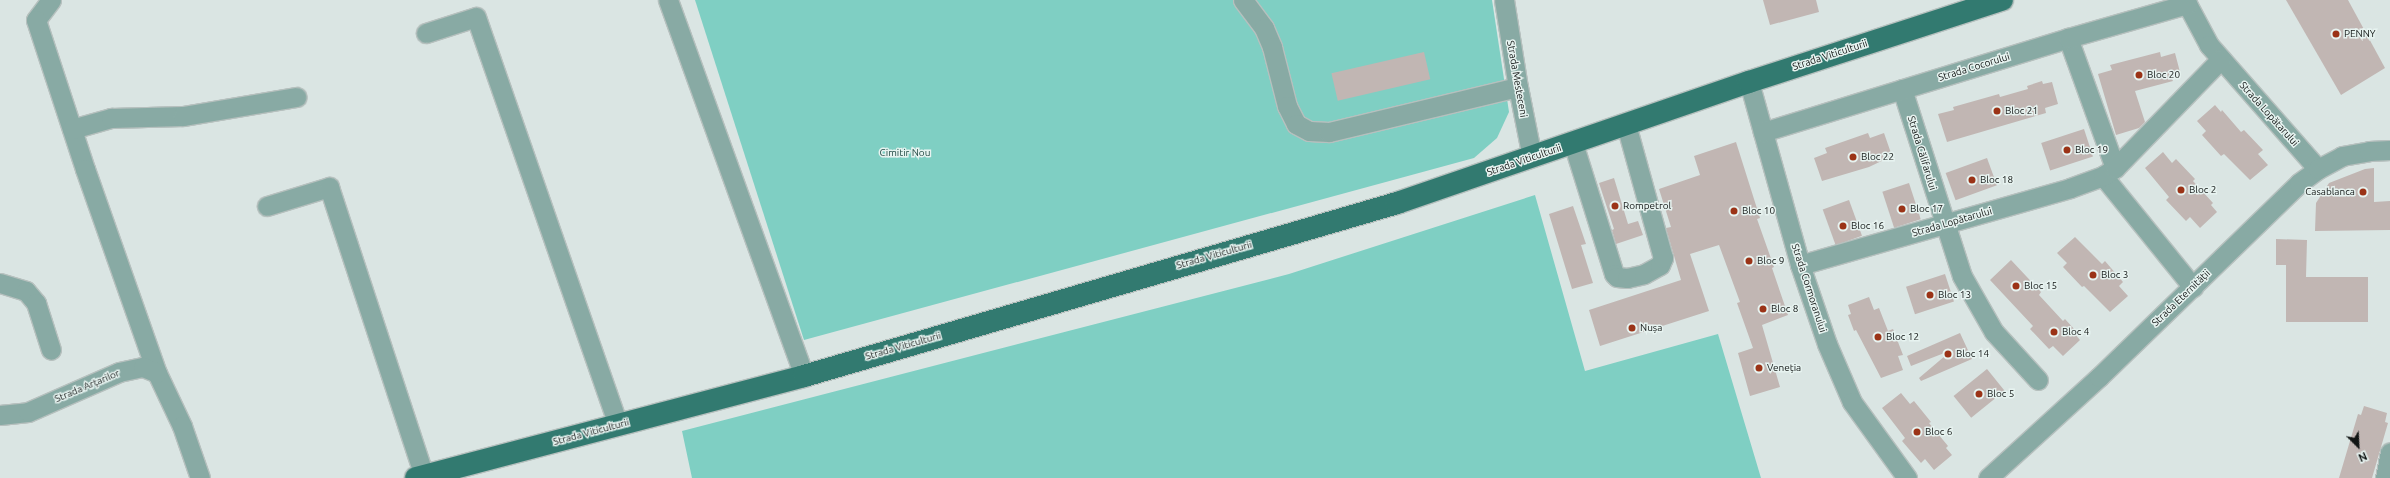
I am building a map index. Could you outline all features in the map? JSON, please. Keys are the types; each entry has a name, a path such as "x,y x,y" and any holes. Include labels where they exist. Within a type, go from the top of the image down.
{"main road":[{"name":"Strada Viticulturii","path":"420,477 804,376 1397,203 1532,158 1749,82 2002,0"}],"street":[{"path":"50,0 36,20 157,373 182,426 200,478"},
{"path":"668,0 804,376"},
{"path":"1243,0 1264,28 1269,40 1287,106 1296,124 1309,131 1329,132 1518,87"},
{"name":"Strada Mesteceni","path":"1504,0 1518,87 1532,158"},
{"name":"Strada Cocorului","path":"1763,132 2186,2"},
{"name":"Strada Lopătarului","path":"2186,2 2209,45 2318,169"},
{"path":"426,33 476,17 618,425"},
{"path":"2068,38 2109,172 2193,287"},
{"name":"Strada Lopătarului","path":"1800,265 2070,188 2109,172 2221,60"},
{"name":"Strada Cormoranului","path":"1749,82 1800,265 1817,318 1852,402 1907,478"},
{"name":"Strada Călifarului","path":"1902,89 1944,224 1962,276 1994,332 2038,380"},
{"path":"72,128 111,118 183,116 296,97"},
{"path":"1572,143 1614,274 1627,278 1644,274 1660,265 1662,258 1626,125"},
{"name":"Strada Eternității","path":"1988,478 2099,377 2300,183 2318,169 2342,156 2369,150 2390,150"},
{"path":"267,206 329,188 420,477"},
{"path":"0,283 26,291 36,303 51,350"},
{"name":"Strada Arțarilor","path":"0,415 28,412 119,372 143,367 157,373"},
{"path":"2385,478 2390,452"}],"green space":[{"name":"Cimitir Nou","path":"695,0 1492,0 1509,112 1497,138 1474,158 804,340"},
{"path":"1535,195 1585,371 1718,334 1761,478 692,478 682,431 1289,274"}],"building":[{"path":"1763,0 1816,0 1819,12 1770,25"},
{"name":"PENNY","path":"2286,0 2348,0 2385,68 2341,95"},
{"path":"1424,52 1430,79 1338,101 1331,73"},
{"name":"Bloc 20","path":"2160,52 2161,57 2175,53 2181,76 2172,79 2173,81 2135,91 2145,122 2139,128 2116,135 2098,74 2112,70 2110,65"},
{"name":"Bloc 21","path":"2042,81 2043,84 2052,82 2058,104 2045,108 2046,113 1947,142 1938,114 1954,110 1953,107 1999,94 2000,97 2028,89 2027,86"},
{"path":"2215,105 2221,112 2222,110 2241,132 2244,130 2263,150 2258,154 2268,165 2250,180 2224,154 2221,156 2202,135 2206,131 2197,121"},
{"name":"Bloc 19","path":"2084,129 2093,157 2050,170 2041,143"},
{"name":"Bloc 22","path":"1868,133 1870,138 1884,133 1892,156 1869,167 1822,181 1814,158 1827,153 1825,148"},
{"path":"1736,142 1760,218 1757,219 1774,267 1772,268 1788,315 1762,325 1780,387 1750,396 1738,353 1753,348 1737,303 1740,302 1719,245 1690,254 1709,311 1600,346 1589,310 1681,280 1666,228 1671,227 1659,189 1700,175 1694,156"},
{"name":"Bloc 2","path":"2163,152 2172,163 2176,159 2195,179 2193,181 2213,203 2211,205 2217,212 2200,228 2190,217 2186,221 2166,200 2169,197 2145,168"},
{"name":"Bloc 18","path":"1987,158 1997,185 1956,200 1946,173"},
{"path":"2374,168 2374,202 2390,201 2390,230 2315,231 2316,203 2329,183 2365,169"},
{"path":"1614,178 1628,224 1638,221 1643,235 1616,244 1612,230 1614,229 1599,183"},
{"name":"Bloc 17","path":"1909,183 1921,219 1894,228 1882,192"},
{"name":"Bloc 16","path":"1849,200 1862,236 1836,245 1823,210"},
{"path":"1573,206 1586,244 1581,245 1593,283 1572,289 1549,214"},
{"name":"Bloc 3","path":"2075,237 2102,264 2105,261 2123,282 2119,286 2128,296 2110,312 2084,286 2082,287 2063,267 2067,263 2057,253"},
{"path":"2276,239 2307,240 2306,277 2368,277 2368,322 2286,322 2286,265 2276,265"},
{"path":"2011,260 2041,292 2039,295 2063,321 2065,319 2076,331 2074,333 2080,340 2063,356 2053,346 2049,349 2030,329 2033,326 1990,280"},
{"name":"Bloc 13","path":"1945,274 1954,302 1915,314 1906,287"},
{"name":"Bloc 12","path":"1869,297 1874,310 1879,308 1888,331 1893,329 1903,355 1898,356 1903,370 1881,378 1856,330 1854,331 1848,315 1851,314 1848,305"},
{"name":"Bloc 14","path":"1960,333 1972,359 1921,381 1919,378 1952,350 1911,366 1907,356"},
{"name":"Bloc 5","path":"1987,369 2005,391 1971,418 1954,396"},
{"name":"Bloc 6","path":"1901,393 1910,404 1914,401 1931,422 1929,423 1948,446 1946,448 1952,455 1934,470 1925,459 1921,463 1902,441 1905,438 1882,408"},
{"path":"2364,406 2387,413 2385,422 2388,423 2372,478 2339,478 2358,414 2361,415"}],"place":[{"name":"PENNY","path":"2336,34"},
{"name":"Bloc 20","path":"2139,75"},
{"name":"Bloc 21","path":"1997,111"},
{"name":"Bloc 19","path":"2067,150"},
{"name":"Bloc 22","path":"1853,157"},
{"name":"Bloc 18","path":"1972,180"},
{"name":"Bloc 2","path":"2181,190"},
{"name":"Casablanca","path":"2363,192"},
{"name":"Rompetrol","path":"1615,206"},
{"name":"Bloc 17","path":"1902,209"},
{"name":"Bloc 10","path":"1734,211"},
{"name":"Bloc 16","path":"1843,226"},
{"name":"Bloc 9","path":"1749,261"},
{"name":"Bloc 3","path":"2093,275"},
{"name":"Bloc 15","path":"2016,286"},
{"name":"Bloc 13","path":"1930,295"},
{"name":"Bloc 8","path":"1763,309"},
{"name":"Nușa","path":"1632,328"},
{"name":"Bloc 4","path":"2054,332"},
{"name":"Bloc 12","path":"1878,337"},
{"name":"Bloc 14","path":"1948,354"},
{"name":"Veneția","path":"1759,368"},
{"name":"Bloc 5","path":"1979,394"},
{"name":"Bloc 6","path":"1917,432"}]}
